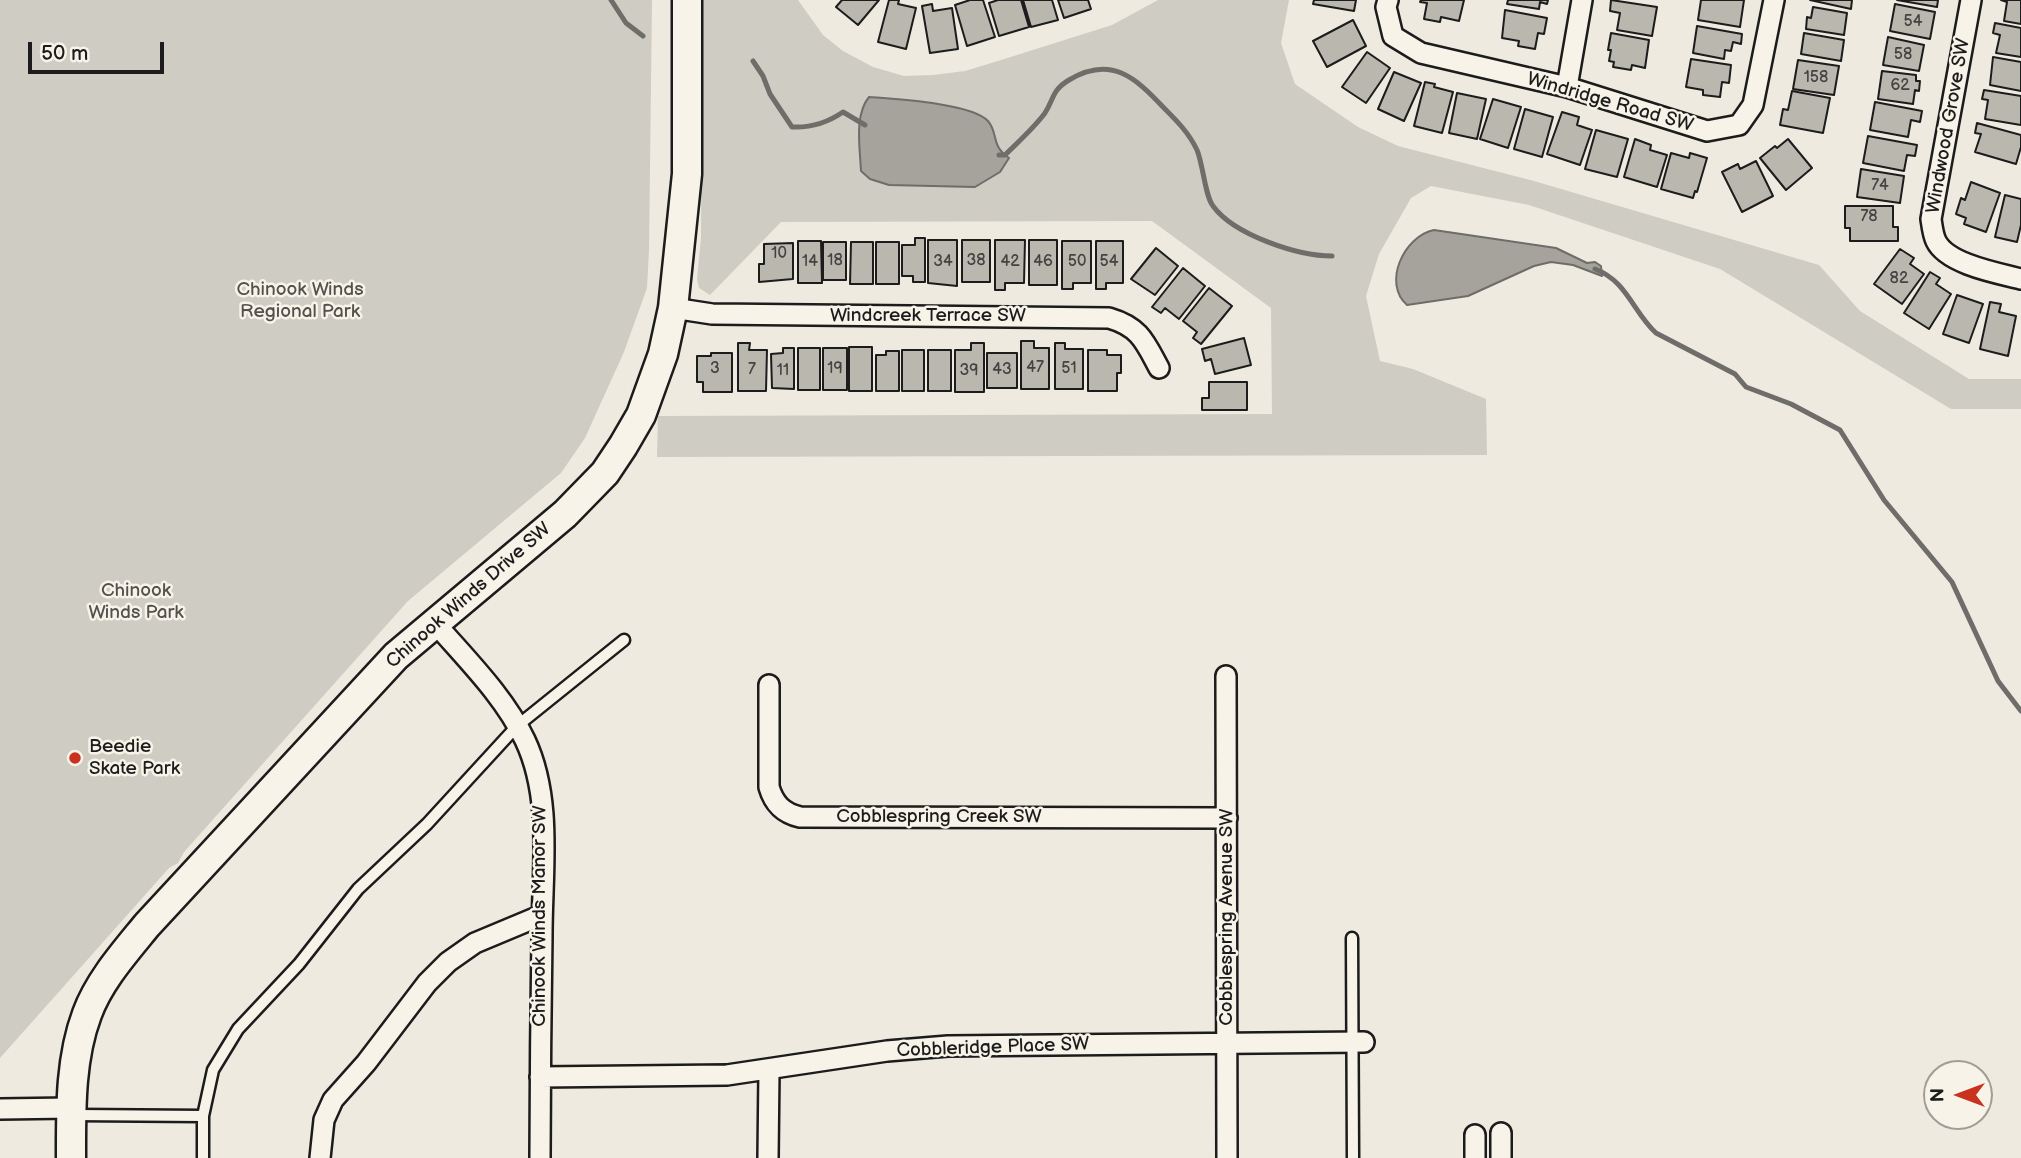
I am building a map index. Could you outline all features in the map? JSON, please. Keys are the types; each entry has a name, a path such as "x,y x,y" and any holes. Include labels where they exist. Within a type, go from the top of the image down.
{"street":[{"name":"Chinook Winds Drive SW","path":"71,1158 74,1068 87,1013 118,961 147,925 396,656 565,514 605,473 641,415 663,354 674,308 687,174 687,0"},
{"name":"Windridge Road SW","path":"1388,0 1386,7 1393,36 1422,53 1567,87 1707,131 1739,125 1753,105 1774,0"},
{"path":"1567,87 1583,0"},
{"name":"Windwood Grove SW","path":"1971,0 1931,219 1935,240 1945,254 2021,279"},
{"name":"Windcreek Terrace SW","path":"674,308 712,314 1109,318 1126,323 1143,338 1159,368"},
{"name":"Chinook Winds Manor SW","path":"435,622 491,687 517,726 537,772 543,830 540,1158"},
{"name":"Cobblespring Avenue SW","path":"1226,676 1227,1158"},
{"name":"Cobblespring Creek SW","path":"769,685 769,787 772,797 787,814 814,817 1227,818"},
{"path":"320,1158 324,1120 333,1100 366,1063 427,983 448,962 475,943 542,915"},
{"name":"Cobbleridge Place SW","path":"540,1077 727,1075 887,1051 948,1046 1358,1042"},
{"path":"768,1158 769,1070"},
{"path":"0,1109 71,1112"},
{"path":"1501,1133 1501,1158"},
{"path":"1475,1135 1475,1158"}],"lane":[{"path":"204,1158 204,1115 213,1070 238,1029 299,964 358,889 427,824 517,726 624,640"},
{"path":"1352,938 1358,1042 1353,1158"},
{"path":"71,1112 204,1115"}],"green space":[{"name":"Chinook Winds Regional Park","path":"0,0 652,0 647,288 624,352 585,438 561,473 408,601 184,852 178,863 169,868 0,1058"},
{"path":"702,0 798,0 823,35 843,51 873,67 904,76 965,71 1112,25 1158,0 1289,0 1281,43 1295,84 1358,127 1398,146 1534,181 1819,265 1860,311 1969,379 2021,379 2021,409 1951,409 1720,269 1529,205 1431,186 1411,198 1379,254 1366,296 1380,361 1413,369 1486,399 1487,455 657,457 658,416 1272,414 1271,308 1152,221 781,222 710,295 699,288"}],"shaded area":[{"path":"869,97 931,103 979,115 988,121 999,149 1009,158 1000,172 975,187 889,185 870,179 861,171 859,132 861,113"},
{"path":"1434,230 1556,248 1587,263 1595,262 1601,266 1602,276 1573,265 1551,262 1534,266 1468,296 1407,305 1396,285 1400,262 1414,241"}],"building":[{"path":"842,0 879,0 858,25 836,7"},
{"path":"889,0 899,0 898,4 916,8 906,49 878,42"},
{"path":"970,0 983,0 995,37 967,46 955,5"},
{"path":"998,0 1021,0 1029,27 999,36 989,3"},
{"path":"1023,0 1052,0 1058,20 1031,27"},
{"path":"1058,0 1088,0 1091,9 1064,18"},
{"path":"1314,0 1356,0 1354,11 1313,4"},
{"path":"1464,0 1459,21 1441,17 1440,22 1424,19 1427,3 1420,2"},
{"path":"1508,0 1548,0 1547,4 1540,2 1539,9 1507,4"},
{"path":"1611,0 1657,7 1652,36 1617,30 1620,13 1610,11"},
{"path":"1701,0 1744,0 1740,27 1698,20"},
{"path":"1810,0 1852,0 1851,9"},
{"path":"1897,0 1938,0 1937,7"},
{"path":"2001,0 2021,0 2021,24 2004,21 2007,2"},
{"path":"932,4 933,11 952,8 958,49 930,53 922,6"},
{"path":"1895,4 1935,12 1930,39 1890,31"},
{"path":"1813,7 1847,13 1844,35 1806,29 1807,17 1811,18"},
{"path":"1505,10 1547,18 1544,34 1538,33 1535,49 1518,46 1519,41 1502,38"},
{"path":"1353,20 1366,46 1327,67 1313,41"},
{"path":"1995,23 2021,28 2021,57 1996,53 2000,35 1993,33"},
{"path":"1697,26 1742,34 1741,44 1733,42 1731,51 1725,50 1724,59 1693,53"},
{"path":"1611,33 1649,40 1645,68 1632,65 1631,70 1613,67 1614,62 1609,61 1611,50 1608,50"},
{"path":"1804,33 1844,40 1841,61 1801,54"},
{"path":"1888,37 1924,45 1919,71 1883,65"},
{"path":"1367,52 1390,68 1366,103 1342,87"},
{"path":"1993,57 2021,62 2021,91 1990,85"},
{"path":"1691,59 1731,65 1729,83 1722,82 1720,97 1703,95 1703,90 1686,87"},
{"path":"1798,60 1839,66 1834,95 1793,89"},
{"path":"1882,71 1916,75 1916,81 1920,81 1919,91 1915,90 1913,104 1878,99"},
{"path":"1394,72 1421,83 1404,121 1378,109"},
{"path":"1425,82 1453,92 1442,133 1414,126"},
{"path":"1984,90 2021,96 2021,125 1985,119 1988,100 1982,99"},
{"path":"1792,91 1830,98 1823,133 1780,125 1783,109 1788,110"},
{"path":"1457,93 1486,99 1477,139 1449,133"},
{"path":"1493,99 1521,107 1508,148 1480,139"},
{"path":"1875,102 1922,111 1920,122 1911,120 1908,137 1870,130"},
{"path":"1525,109 1553,117 1542,157 1514,149"},
{"path":"1562,112 1579,117 1577,125 1592,130 1580,165 1547,154"},
{"path":"1977,123 2021,135 2016,164 1975,152 1981,134 1975,133"},
{"path":"1596,130 1628,139 1617,177 1585,169"},
{"path":"1868,136 1917,145 1915,156 1907,155 1904,171 1863,163"},
{"path":"1635,139 1651,145 1650,150 1667,155 1657,187 1624,177"},
{"path":"1788,139 1812,168 1786,190 1760,158"},
{"path":"1671,153 1689,158 1690,153 1707,158 1693,198 1661,189"},
{"path":"1756,161 1773,196 1742,212 1722,172 1738,164 1740,169"},
{"path":"1861,169 1904,176 1900,203 1857,197"},
{"path":"1971,182 2000,193 1986,232 1964,224 1966,218 1956,214 1961,198 1965,200"},
{"path":"2005,195 2021,199 2021,225 2017,242 1995,237"},
{"path":"1845,206 1893,206 1893,227 1898,227 1898,241 1850,241 1850,228 1845,228"},
{"path":"915,238 925,238 925,282 913,282 913,276 902,276 902,245 915,245"},
{"path":"928,240 957,240 957,286 928,283"},
{"path":"962,240 990,240 990,282 962,282"},
{"path":"995,240 1025,240 1024,283 1005,283 1005,290 995,290"},
{"path":"1029,240 1057,240 1057,285 1029,285"},
{"path":"798,241 821,241 822,283 798,283"},
{"path":"1062,241 1091,241 1091,283 1073,283 1073,289 1062,289"},
{"path":"1096,241 1123,241 1123,283 1106,283 1106,289 1096,289"},
{"path":"823,242 846,242 846,280 823,280"},
{"path":"851,242 873,242 873,284 850,284"},
{"path":"876,242 899,242 899,284 876,284"},
{"path":"793,243 793,279 759,282 759,264 764,264 764,244"},
{"path":"1156,248 1178,266 1155,295 1131,279"},
{"path":"1900,249 1914,258 1910,264 1924,274 1902,304 1874,284"},
{"path":"1183,268 1205,286 1179,319 1165,308 1161,313 1152,307"},
{"path":"1930,272 1940,278 1936,284 1951,294 1929,329 1904,313"},
{"path":"1209,288 1232,306 1201,344 1193,338 1197,332 1183,321"},
{"path":"1957,295 1983,304 1969,343 1943,334"},
{"path":"1990,302 2001,304 1999,312 2016,316 2008,356 1980,349"},
{"path":"1244,338 1251,365 1215,374 1211,359 1205,361 1202,349"},
{"path":"1021,341 1034,341 1034,348 1049,348 1049,389 1021,389"},
{"path":"738,343 750,343 749,350 767,350 766,391 738,391"},
{"path":"971,343 984,343 984,392 955,392 955,350 971,350"},
{"path":"1055,343 1065,343 1065,349 1083,349 1083,389 1055,389"},
{"path":"849,347 872,347 872,391 849,391"},
{"path":"783,348 794,348 794,389 772,388 771,354 783,353"},
{"path":"798,348 820,348 820,390 798,390"},
{"path":"823,348 847,348 847,390 823,390"},
{"path":"902,350 924,350 924,391 902,391"},
{"path":"928,350 951,350 951,391 928,391"},
{"path":"1088,350 1107,350 1107,355 1121,355 1117,391 1088,391"},
{"path":"886,351 899,351 899,391 876,391 876,355 886,355"},
{"path":"711,353 732,353 732,392 703,392 703,382 697,382 697,356 711,356"},
{"path":"987,353 1017,353 1017,388 987,388"},
{"path":"1209,382 1247,382 1247,410 1202,410 1202,398 1209,398"}],"waterway":[{"path":"611,0 626,23 643,36"},
{"path":"753,61 770,94 792,127 819,124 843,112 865,125"},
{"path":"999,155 1005,155 1030,130 1045,113 1056,91 1063,84 1097,69 1121,73 1143,87 1186,133 1197,150 1210,201 1223,216 1251,235 1268,242 1302,252 1332,256"},
{"path":"1595,269 1615,281 1656,333 1735,374 1746,387 1791,404 1840,430 1884,500 1952,582 1998,681 2021,711"}],"place":[{"name":"Beedie Skate Park","path":"75,758"}],"park label":[{"name":"Chinook Winds Park","path":"136,602"}]}
